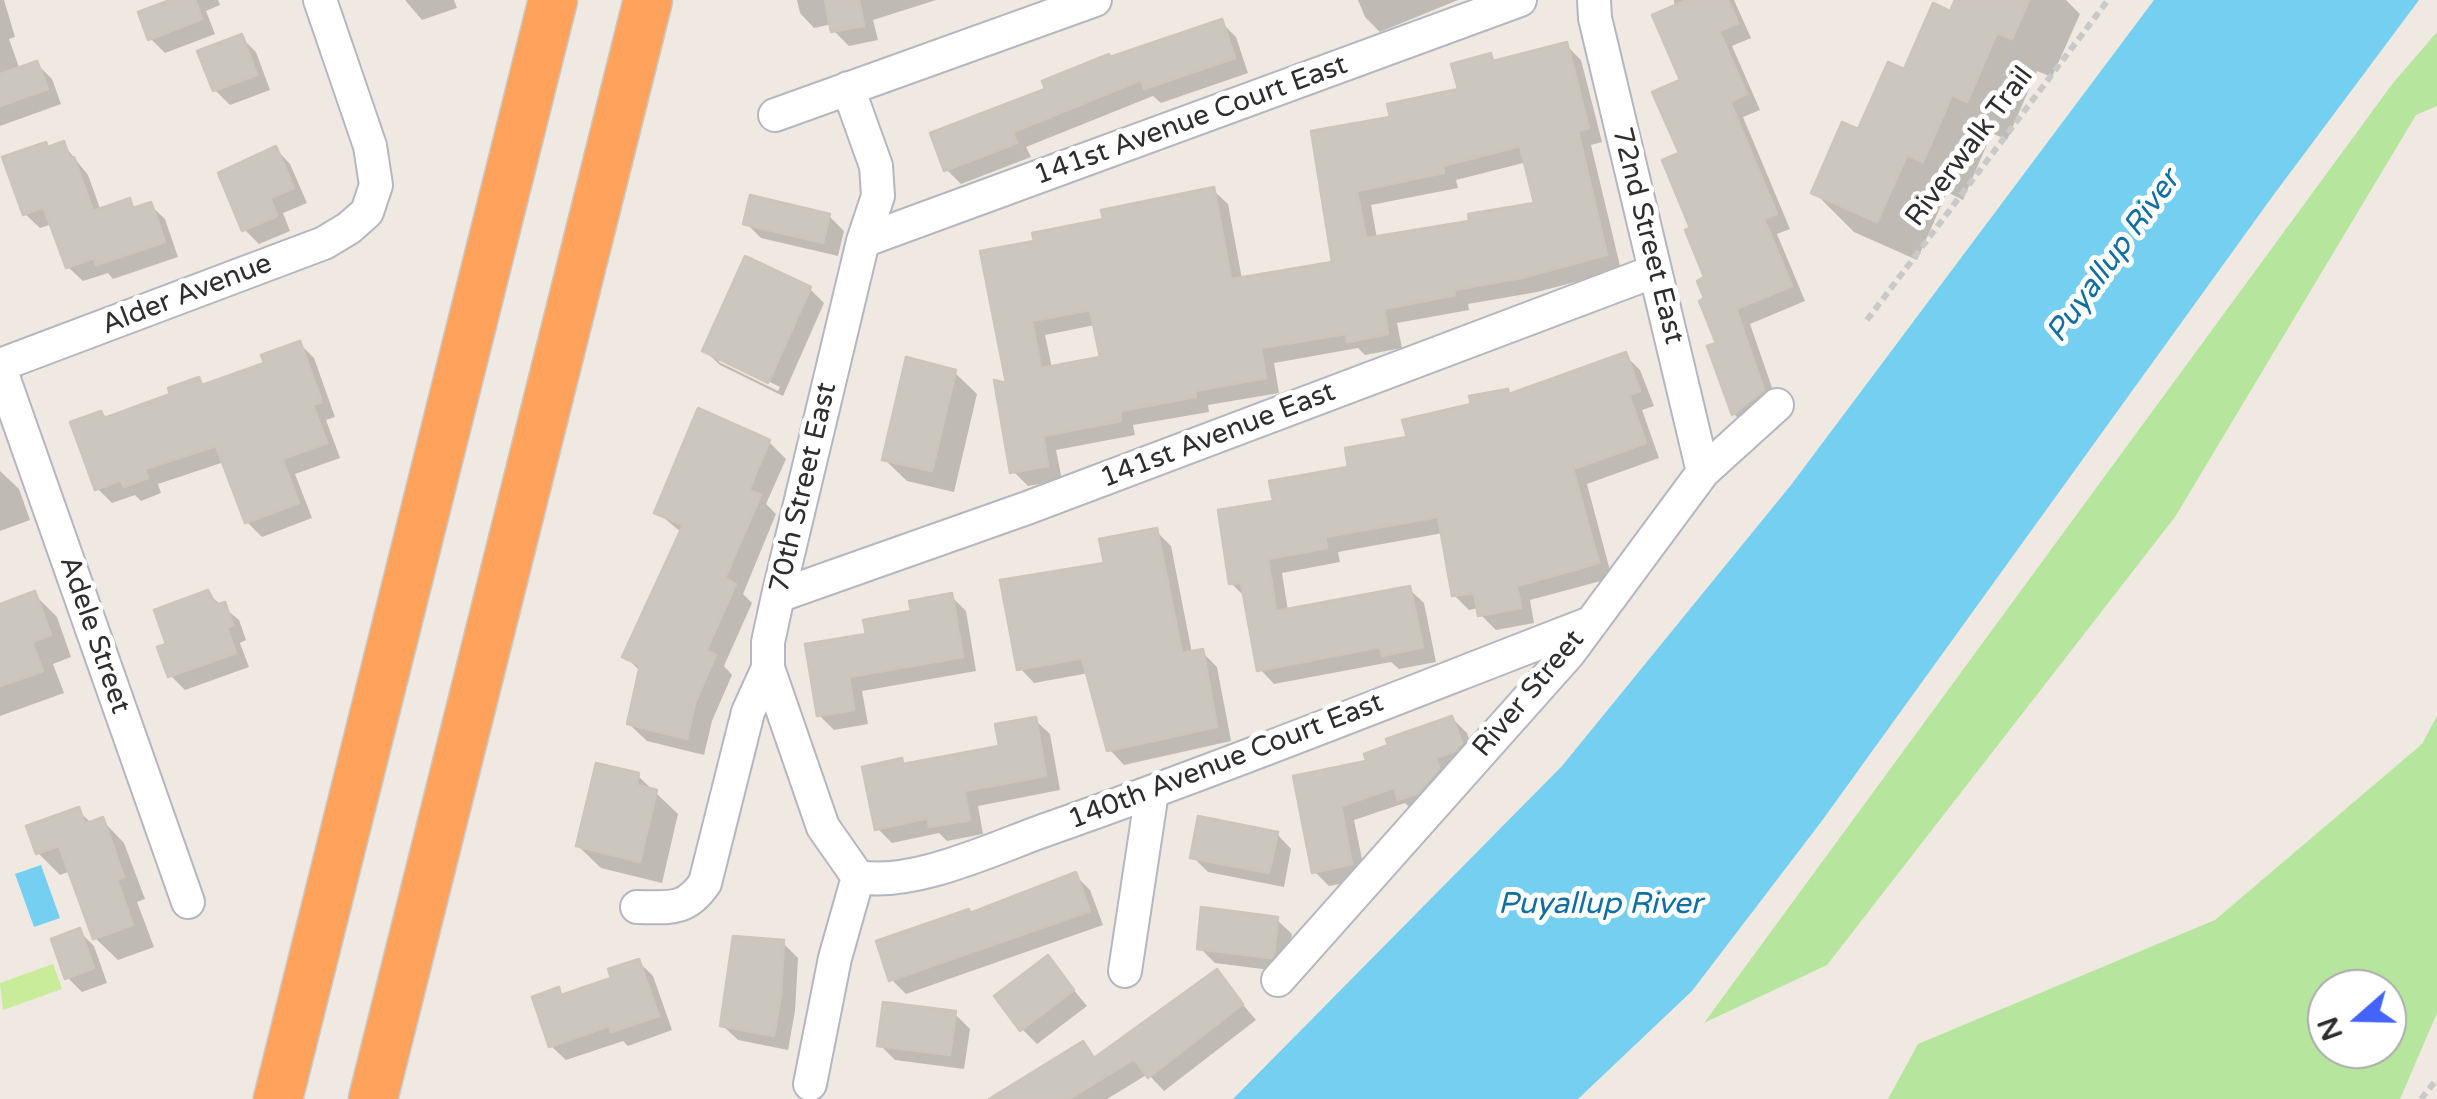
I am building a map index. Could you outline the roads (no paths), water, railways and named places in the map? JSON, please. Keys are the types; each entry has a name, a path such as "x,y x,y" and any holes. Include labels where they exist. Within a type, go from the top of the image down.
{"highway":[{"path":"278,1099 553,0"},
{"path":"373,1099 648,0"}],"street":[{"name":"Alder Avenue","path":"0,367 324,243 366,212 376,186 370,146 320,0"},
{"path":"775,115 1095,0"},
{"name":"141st Avenue Court East","path":"863,242 1520,0"},
{"name":"72nd Street East","path":"1594,0 1595,18 1703,472"},
{"name":"70th Street East","path":"848,88 876,166 878,196 863,242 778,596 768,642 768,668 822,827 858,877"},
{"name":"141st Avenue East","path":"778,596 1028,508 1655,271"},
{"name":"Adele Street","path":"0,367 188,902"},
{"name":"River Street","path":"1278,980 1569,653 1703,472 1776,405"},
{"name":"140th Avenue Court East","path":"858,877 878,881 953,862 1152,792 1588,624"},
{"path":"636,907 674,907 692,902 705,884 748,712 768,668"},
{"path":"1125,972 1152,792"},
{"path":"810,1084 835,958 858,877"}],"water":[{"name":"Puyallup River","path":"2154,0 2419,0 1821,822 1692,991 1578,1099 1233,1099 1562,766 1791,485"},
{"path":"41,865 60,918 34,927 15,874"}]}
